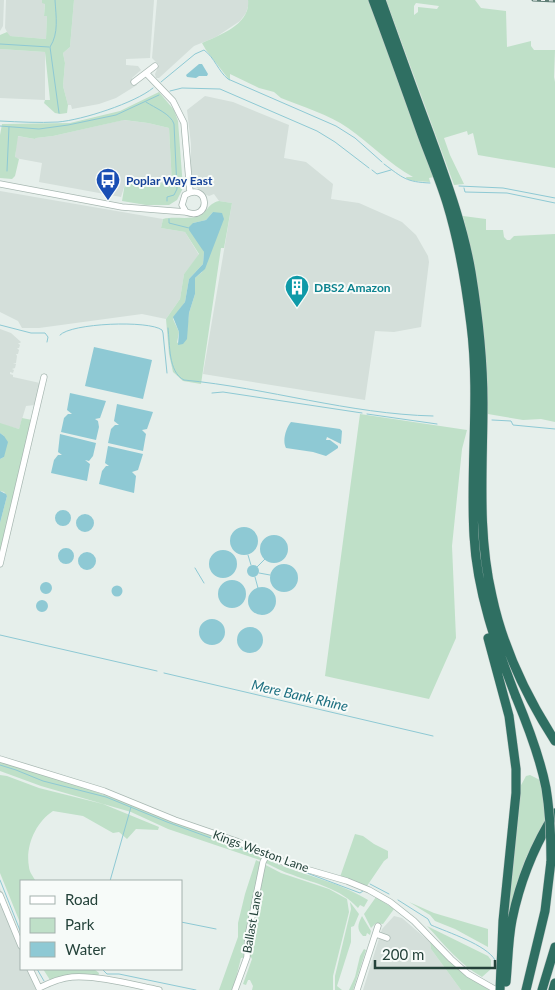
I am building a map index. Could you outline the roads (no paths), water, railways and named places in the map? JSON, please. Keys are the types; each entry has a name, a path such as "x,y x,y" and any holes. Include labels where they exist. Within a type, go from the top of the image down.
{"highway":[{"path":"373,0 447,202 463,269 472,327 475,381 472,497 477,561 489,620 535,748 546,787 551,861 545,911 526,990"},
{"path":"381,0 454,202 470,270 479,327 483,385 483,539 492,597 506,644 523,687 555,741"},
{"path":"477,561 479,598 504,694 513,736 516,769 516,793 503,921 500,990"},
{"path":"505,990 512,922 522,881 534,849 555,812"},
{"path":"542,990 555,947"},
{"path":"553,990 555,983"}],"street":[{"path":"134,82 156,66"},
{"path":"146,72 173,101 184,123 190,192"},
{"path":"0,184 122,207 192,214 197,214 202,210 204,205 201,194 190,192 185,195 182,205 186,212"},
{"path":"166,212 182,205"},
{"path":"0,564 44,377"},
{"name":"Kings Weston Lane","path":"0,759 104,791 175,820 236,841 285,863 347,881 369,890 390,902 414,921 468,974 496,990"},
{"name":"Ballast Lane","path":"235,990 247,957 248,936 263,862 267,854"},
{"path":"0,895 20,944"},
{"path":"357,990 378,926"},
{"path":"376,934 387,938"},
{"path":"30,970 39,988 60,979 72,977 91,978 159,990"}],"water":[{"path":"199,64 202,64 208,74 207,76 187,77 186,75"},
{"path":"213,212 222,213 224,219 205,269 195,278 195,294 189,313 187,339 183,344 178,345 179,332 173,317 185,302 189,279 203,264 204,252 189,230 189,227 193,223 206,220"},
{"path":"94,347 152,360 143,399 85,386"},
{"path":"70,393 106,401 100,418 95,419 98,421 99,427 96,440 61,432 64,418 68,414 72,414 67,410"},
{"path":"117,404 153,412 147,429 142,430 146,434 143,451 108,443 111,429 115,425 119,425 114,421"},
{"path":"291,422 340,429 342,431 341,444 327,437 326,440 330,440 338,448 326,456 286,448 284,442 285,435"},
{"path":"0,433 8,442 4,457 0,459"},
{"path":"60,434 96,443 93,456 89,461 85,460 90,464 87,481 51,473 54,460 58,455 62,455 58,452"},
{"path":"108,446 143,454 138,470 132,472 136,476 134,493 99,484 102,471 106,466 109,466 105,463"},
{"path":"0,491 7,496 0,523"},
{"path":"60,510 66,510 71,515 69,524 60,526 55,521 55,515"},
{"path":"85,514 91,517 94,523 91,529 85,532 79,529 76,523 79,517"},
{"path":"244,527 254,531 258,541 254,551 244,555 234,551 230,541 234,531"},
{"path":"274,535 284,539 288,549 284,559 274,563 264,559 260,549 264,539"},
{"path":"63,548 69,548 74,553 72,562 63,564 58,559 58,553"},
{"path":"223,550 233,554 237,564 233,574 223,578 213,574 209,564 213,554"},
{"path":"87,552 93,555 96,561 93,567 87,570 81,567 78,561 81,555"},
{"path":"284,564 294,568 298,578 294,588 284,592 274,588 270,578 274,568"},
{"path":"251,565 255,565 259,571 255,577 251,577 247,573 247,569"},
{"path":"232,580 242,584 246,594 242,604 232,608 222,604 218,594 222,584"},
{"path":"44,582 48,582 52,588 48,594 44,594 40,590 40,586"},
{"path":"117,585 123,591 117,597 111,591"},
{"path":"262,587 272,591 276,601 272,611 262,615 252,611 248,601 252,591"},
{"path":"40,600 44,600 48,606 44,612 40,612 36,608 36,604"},
{"path":"212,619 221,623 225,632 221,641 212,645 203,641 199,632 203,623"},
{"path":"250,627 259,631 263,640 259,649 250,653 241,649 237,640 241,631"}],"waterway":[{"path":"55,0 56,30 50,47 59,113"},
{"path":"0,44 49,47"},
{"path":"161,82 195,54 204,50 228,79 336,126 355,138 382,162"},
{"path":"0,121 68,121 121,105 145,94 153,88"},
{"path":"170,91 182,88 220,89 317,131 369,168"},
{"path":"0,126 39,129 68,125 116,115 159,95"},
{"path":"146,102 166,114 174,124 177,189 174,195 167,197 167,201"},
{"path":"7,171 9,127"},
{"path":"384,164 405,178 415,182 430,183"},
{"path":"372,170 377,174 391,170"},
{"path":"459,186 503,188 555,198"},
{"path":"464,188 465,192 507,193 555,203"},
{"path":"169,219 169,223 189,228"},
{"path":"60,335 79,328 110,324 154,327 162,330 163,333 167,373"},
{"path":"0,325 31,333 45,333 48,337 47,342"},
{"path":"168,328 172,364 175,371 184,380 370,411 433,416"},
{"path":"212,393 223,392 362,413"},
{"path":"367,414 437,424"},
{"path":"492,420 511,421 513,425 555,429"},
{"path":"248,555 251,565"},
{"path":"257,567 265,559"},
{"path":"195,568 204,583"},
{"path":"259,573 270,575"},
{"path":"255,577 258,588"},
{"name":"Mere Bank Rhine","path":"0,635 157,671"},
{"name":"Mere Bank Rhine","path":"164,673 433,736"},
{"path":"0,765 43,781 106,797 167,822 263,857"},
{"path":"110,880 131,807"},
{"path":"267,858 360,893 363,891"},
{"path":"0,880 20,930"},
{"path":"370,884 389,894"},
{"path":"398,900 428,919 431,925 475,944 491,954 495,960"},
{"path":"182,922 216,929"},
{"path":"38,970 44,981"},
{"path":"103,970 107,974 119,974 196,990"}],"railway":[{"path":"533,0 555,1"}],"place":[{"name":"Poplar Way East","path":"108,201"},
{"name":"DBS2 Amazon","path":"297,308"}]}
